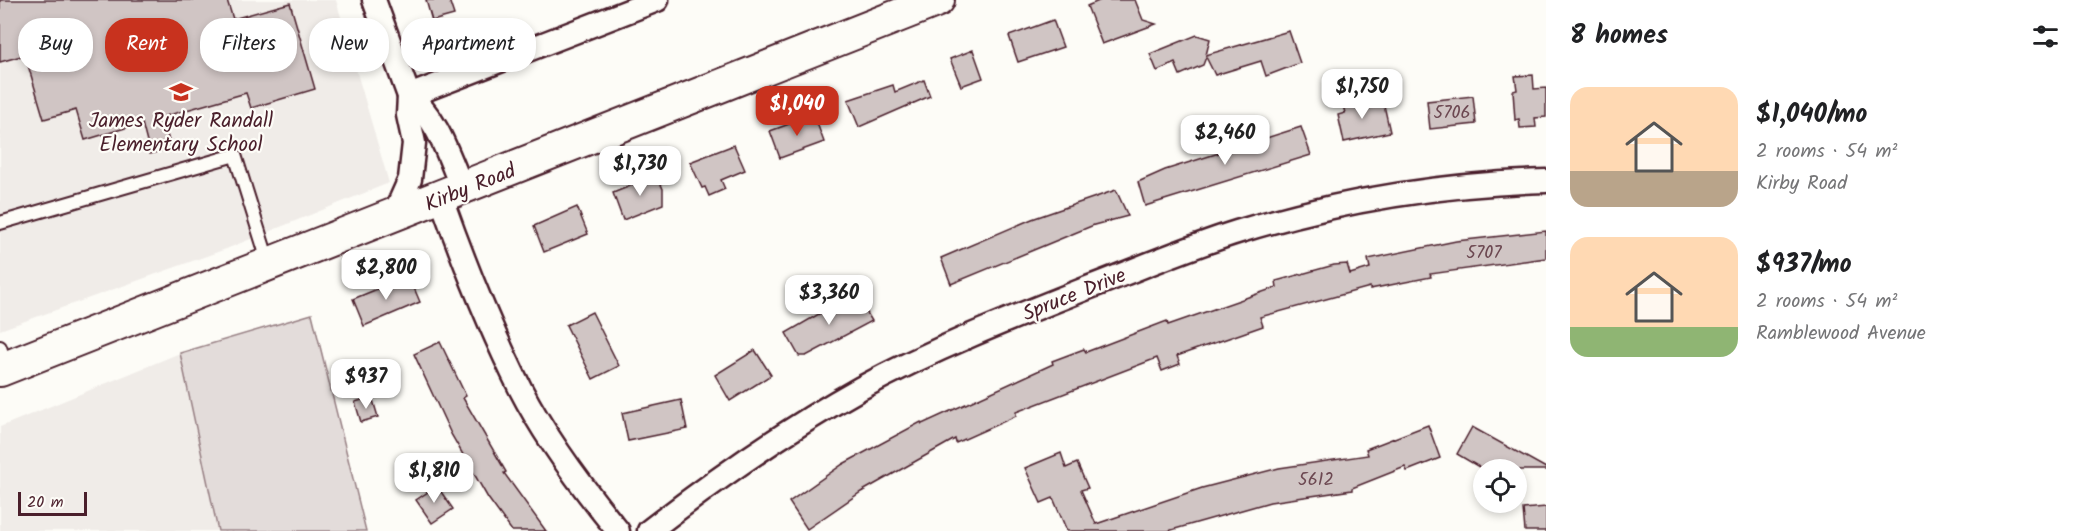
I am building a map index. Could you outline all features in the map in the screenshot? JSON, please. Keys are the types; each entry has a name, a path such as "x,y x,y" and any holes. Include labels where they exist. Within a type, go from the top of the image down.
{"main road":[{"name":"Kirby Road","path":"2,362 269,265 938,0"}],"street":[{"path":"374,0 409,96 408,115 414,143 410,179 393,217"},
{"path":"409,96 657,0"},
{"path":"409,96 422,106 435,126 470,279 521,389 571,469 618,531"},
{"name":"Spruce Drive","path":"649,531 737,466 861,388 951,344 1126,273 1236,233 1323,209 1423,191 1546,181"}],"lane":[{"path":"0,224 235,155 269,265"}],"shaded area":[{"name":"James Ryder Randall Elementary School","path":"0,0 336,0 341,18 309,18 309,72 357,72 389,183 226,249 0,330"},
{"path":"312,314 366,531 218,531 180,353"},
{"path":"180,353 220,531 0,531 0,427"}],"building":[{"path":"0,0 227,0 233,18 200,18 200,72 297,72 297,27 315,89 251,108 246,93 162,117 171,148 150,154 142,123 85,140 76,110 44,119 30,72 93,72 93,18 18,18 18,57 0,62"},
{"path":"426,0 449,0 454,15 431,18"},
{"path":"1101,0 1135,0 1143,20 1156,24 1102,44 1087,6"},
{"path":"290,3 294,18 237,18"},
{"path":"1053,20 1063,47 1018,62 1009,36"},
{"path":"1289,31 1300,63 1266,76 1261,61 1215,75 1206,57 1203,65 1180,75 1175,63 1157,71 1150,54 1197,35 1210,39 1206,55"},
{"path":"973,50 983,78 961,86 950,59"},
{"path":"1533,75 1534,89 1546,88 1546,117 1535,118 1536,127 1520,128 1519,119 1515,120 1513,91 1517,90 1515,76"},
{"path":"924,80 930,96 859,127 848,100 893,85 895,92"},
{"path":"1473,96 1476,124 1430,129 1427,101"},
{"path":"1365,97 1367,108 1384,105 1390,132 1344,142 1338,115 1345,113 1342,102"},
{"path":"814,115 824,142 780,158 770,131"},
{"path":"1301,127 1311,155 1145,206 1138,182 1165,170"},
{"path":"734,145 745,170 721,180 725,189 709,196 705,187 702,188 690,162"},
{"path":"657,175 663,189 663,204 623,220 613,193"},
{"path":"1116,190 1128,216 1094,225 951,284 941,258 1032,219"},
{"path":"577,207 588,234 544,252 534,226"},
{"path":"1546,231 1546,258 1430,274 1431,277 1370,289 1370,287 1260,317 1263,326 1177,356 1180,364 1162,371 1157,358 1016,412 1016,416 956,443 955,439 861,492 807,529 789,502 843,464 921,422 922,424 1053,364 1052,361 1084,349 1086,352 1167,321 1168,325 1277,287 1276,281 1334,265 1347,264 1350,274 1370,268 1368,259 1456,241"},
{"path":"409,276 420,302 364,326 353,299"},
{"path":"855,293 872,321 806,356 799,356 786,333"},
{"path":"592,312 619,366 593,379 566,325"},
{"path":"440,342 466,396 463,398 506,472 504,473 546,531 512,531 488,498 451,434 414,354"},
{"path":"755,350 771,375 730,401 715,375"},
{"path":"372,397 378,417 361,422 355,402"},
{"path":"681,400 687,429 628,441 622,413"},
{"path":"1428,425 1440,458 1407,471 1405,467 1352,488 1352,490 1270,502 1168,531 1067,531 1053,498 1041,503 1025,468 1061,453 1066,468 1077,463 1088,488 1081,490 1096,524 1202,488 1279,468 1368,455 1366,449"},
{"path":"1472,427 1546,470 1527,470 1527,459 1473,459 1473,463 1457,454"},
{"path":"437,486 453,509 432,523 416,500"},
{"path":"1546,507 1546,531 1525,531 1523,513 1527,513 1527,509"}],"place":[{"name":"James Ryder Randall Elementary School","path":"181,92"}]}
